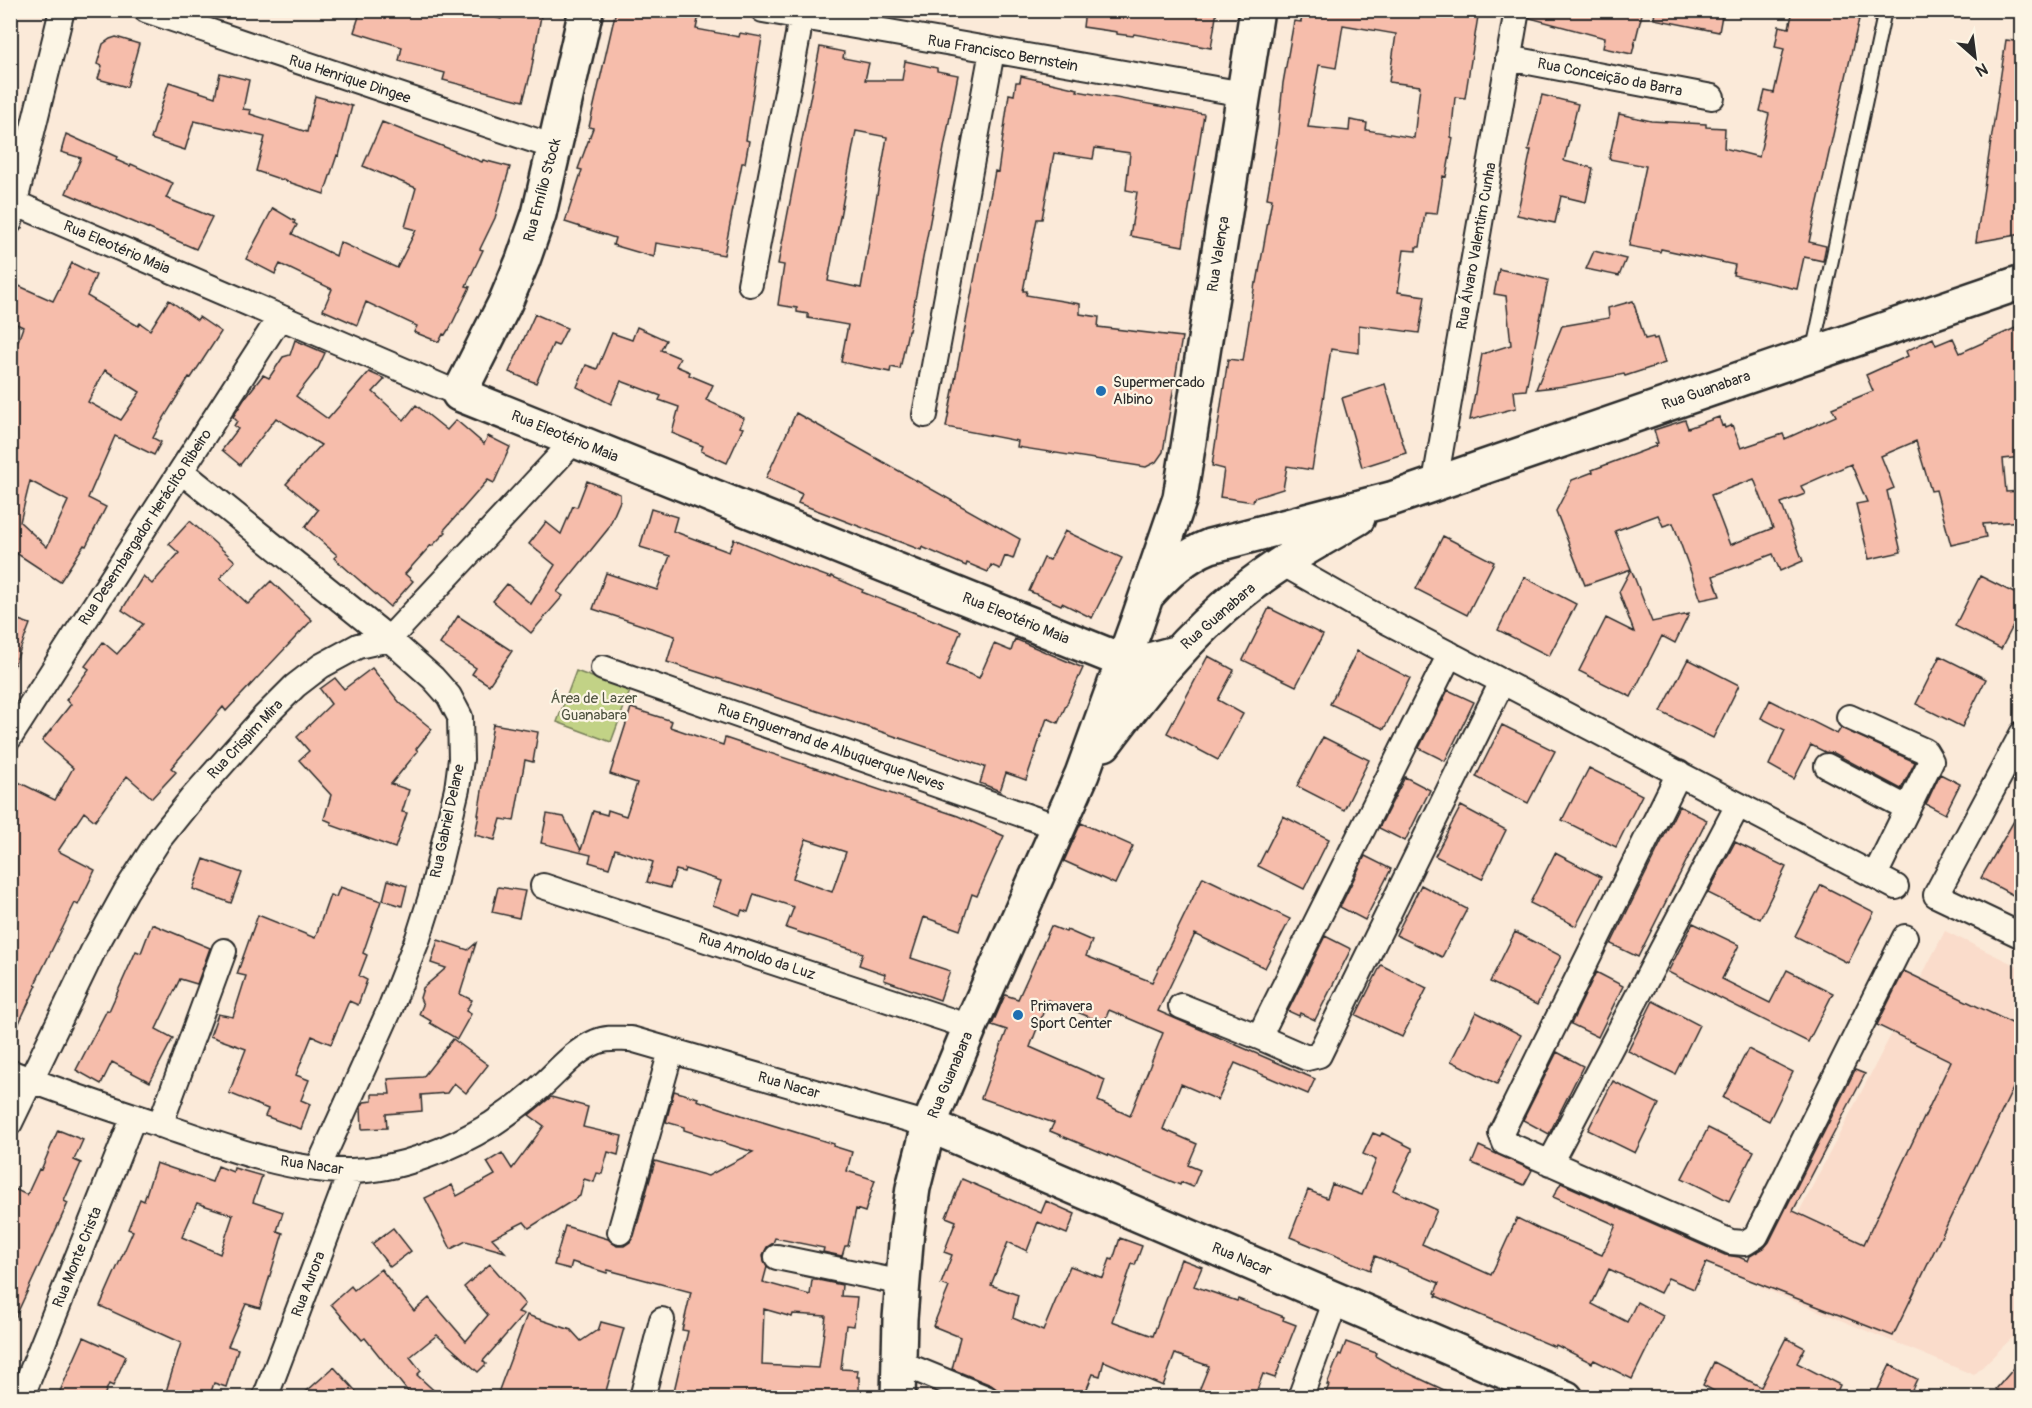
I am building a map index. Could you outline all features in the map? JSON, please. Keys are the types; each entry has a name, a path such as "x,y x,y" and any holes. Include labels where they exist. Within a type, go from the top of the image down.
{"main road":[{"name":"Rua Emílio Stock","path":"459,394 505,303 539,214 585,10"},
{"name":"Rua Valença","path":"1142,610 1180,498 1257,10"},
{"name":"Rua Guanabara","path":"898,1398 898,1362 907,1230 913,1188 929,1125 1082,774 1142,610 1172,570 1198,551 1210,546 1391,499 2022,282"},
{"name":"Rua Eleotério Maia","path":"459,394 1123,661"},
{"path":"1180,498 1191,520 1210,546 1226,551 1235,559 1242,574 1242,592"},
{"name":"Rua Guanabara","path":"1082,774 1126,714 1176,653 1242,592 1282,563 1391,499"},
{"path":"1210,546 1282,563"},
{"path":"1142,610 1146,642 1155,648 1176,653"},
{"path":"1123,661 1138,663 1176,653"},
{"name":"Rua Nacar","path":"929,1125 1336,1300 1528,1390 1566,1398"}],"street":[{"path":"12,209 62,10"},
{"name":"Rua Henrique Dingee","path":"146,10 554,147"},
{"name":"Rua Francisco Bernstein","path":"763,10 1244,94"},
{"name":"Rua Álvaro Valentim Cunha","path":"1435,482 1516,10"},
{"path":"750,284 800,17"},
{"path":"925,416 992,51"},
{"name":"Rua Conceição da Barra","path":"1508,58 1712,97"},
{"name":"Rua Eleotério Maia","path":"12,209 280,317 459,394"},
{"name":"Rua Desembargador Heráclito Ribeiro","path":"12,732 280,317"},
{"path":"389,639 575,440"},
{"name":"Rua Gabriel Delane","path":"181,471 389,639 433,678 449,696 460,717 462,736 457,789 434,886 418,938 390,1009 318,1168"},
{"path":"1282,563 1363,609 1896,887"},
{"name":"Rua Crispim Mira","path":"10,1123 21,1076 126,891 160,838 192,798 295,686 321,666 358,646 389,639"},
{"path":"1259,1036 1450,654"},
{"name":"Rua Enguerrand de Albuquerque Neves","path":"603,668 1058,827"},
{"path":"1181,1006 1259,1036 1306,1058 1319,1055 1502,681"},
{"path":"1849,717 1925,751 1931,761 1875,875"},
{"path":"2022,734 1936,895 2022,936"},
{"path":"1827,766 1907,808"},
{"path":"1679,773 1501,1134 1505,1143 1731,1242 1745,1243 1756,1236 1905,938"},
{"path":"1550,1163 1738,805"},
{"name":"Rua Arnoldo da Luz","path":"543,886 970,1027"},
{"path":"160,1125 224,951"},
{"name":"Rua Nacar","path":"21,1076 160,1125 268,1159 351,1171 414,1160 470,1136 517,1106 580,1051 596,1042 612,1038 632,1039 929,1125"},
{"path":"620,1232 671,1051"},
{"name":"Rua Monte Crista","path":"21,1398 134,1116"},
{"name":"Rua Aurora","path":"265,1398 351,1171"},
{"path":"777,1257 903,1283"},
{"path":"1300,1398 1336,1300"},
{"path":"642,1398 662,1320"},
{"path":"898,1362 986,1398"}],"lane":[{"path":"1812,354 1885,10"}],"shaded area":[{"path":"1945,931 2021,968 2021,1329 1974,1375 1760,1287"}],"green space":[{"name":"Área de Lazer Guanabara","path":"576,671 630,691 611,742 557,722"}],"building":[{"path":"361,10 470,10 501,19 502,13 523,18 525,12 541,16 531,72 523,101 443,80 445,73 399,61 402,47 354,32"},
{"path":"616,10 700,10 696,29 739,37 740,33 762,37 746,140 749,141 745,163 742,163 724,255 656,243 654,257 613,245 615,238 565,222 582,170 578,169 593,128 589,127"},
{"path":"1085,10 1217,10 1211,48 1083,27"},
{"path":"1303,10 1479,10 1465,98 1455,97 1451,137 1453,138 1446,177 1443,176 1437,214 1425,213 1420,247 1416,247 1416,251 1404,250 1398,292 1425,296 1419,333 1359,325 1359,353 1331,349 1312,470 1287,466 1283,489 1254,498 1253,502 1220,497 1224,469 1212,466 1228,359 1243,361 1255,283 1257,283 1272,199 1267,198 1277,142 1283,83 1294,21 1301,22","holes":["1343,25 1396,34 1389,82 1420,86 1414,138 1366,130 1367,123 1350,120 1349,131 1308,127 1319,65 1336,68"]},
{"path":"1531,10 1643,10 1632,54 1603,48 1605,38 1530,18"},
{"path":"1655,10 1723,10 1719,32 1654,19"},
{"path":"1793,10 1861,10 1809,242 1826,246 1823,261 1804,257 1797,289 1733,275 1735,265 1661,249 1660,252 1629,246 1646,166 1609,159 1619,114 1651,121 1706,124 1706,127 1725,128 1724,148 1759,157 1769,114 1760,111 1765,91 1774,93 1784,49 1775,47 1779,26 1789,28"},
{"path":"116,37 139,44 127,87 98,79 102,66 97,64 103,44"},
{"path":"2006,40 2022,42 2022,234 1976,242"},
{"path":"820,47 844,52 843,58 869,63 865,80 902,80 905,61 958,75 900,369 891,367 890,372 841,362 848,325 808,318 808,314 797,312 797,308 778,305 784,265 778,264","holes":["856,131 887,137 861,288 828,281"]},
{"path":"220,73 249,80 243,109 251,110 250,114 307,132 315,96 352,106 339,156 337,155 324,194 256,171 265,137 194,121 185,150 151,139 169,82 215,97"},
{"path":"1021,76 1078,89 1077,91 1204,114 1183,246 1130,236 1137,192 1126,190 1130,153 1095,148 1093,159 1054,153 1042,219 1037,219 1023,291 1027,291 1026,295 1080,304 1080,314 1099,317 1098,327 1182,337 1163,452 1156,462 1146,467 1017,447 1018,441 946,427 995,171 998,172 1009,94 1014,95 1016,82 1020,82"},
{"path":"1542,95 1578,104 1564,161 1593,168 1586,202 1561,196 1555,223 1517,215 1531,150 1528,150"},
{"path":"382,122 482,162 483,160 510,167 495,218 466,286 470,287 449,330 445,335 443,334 439,342 414,332 417,326 366,302 357,325 323,310 332,289 280,264 275,274 246,259 273,208 295,221 297,225 292,234 336,256 340,242 397,268 416,230 405,227 416,188 363,166"},
{"path":"66,134 117,157 116,160 130,166 131,164 173,183 166,198 212,217 196,249 66,193 81,158 61,152"},
{"path":"1594,251 1626,259 1619,276 1586,269"},
{"path":"72,263 96,275 87,296 138,326 140,323 150,330 169,300 197,320 199,317 221,332 191,378 189,377 162,421 153,438 161,442 154,455 115,436 88,498 106,507 86,546 84,545 60,582 10,549 10,364 23,327 10,321 10,282 53,301","holes":["105,370 140,392 121,420 88,402","30,481 68,501 47,547 20,522"]},
{"path":"1499,269 1548,280 1526,390 1514,391 1516,408 1470,420 1482,354 1511,345 1506,296 1494,294"},
{"path":"1633,301 1645,339 1657,338 1665,363 1625,376 1624,374 1565,386 1536,389 1562,326 1609,318 1608,308"},
{"path":"535,314 567,328 558,346 553,344 536,383 509,372"},
{"path":"2022,325 2022,457 2003,459 2006,492 2022,491 2022,521 1983,524 1986,537 1951,545 1936,490 1931,491 1916,441 1881,456 1894,488 1887,491 1901,552 1869,559 1856,504 1867,502 1851,464 1801,486 1805,494 1781,503 1803,561 1780,571 1773,554 1713,576 1720,596 1701,600 1673,523 1663,526 1658,515 1615,531 1631,569 1585,585 1556,511 1572,480 1656,446 1655,444 1658,443 1654,430 1685,420 1688,428 1719,417 1725,428 1732,425 1741,448 1783,434 1785,439 1836,416 1832,408 1873,391 1866,375 1908,356 1906,351 1933,338 1936,345 1953,338 1960,353","holes":["1754,479 1773,528 1730,545 1711,495"]},
{"path":"637,327 666,340 661,350 680,358 676,366 690,372 689,375 713,385 706,400 744,418 740,427 743,428 727,463 701,451 703,446 672,433 679,407 659,400 661,396 621,381 611,404 577,387 586,365 597,369 612,333 632,340"},
{"path":"295,340 325,353 318,368 296,396 328,419 369,372 385,379 373,392 404,420 416,405 447,430 456,420 484,444 488,436 510,447 494,483 488,480 444,530 446,532 405,574 413,581 390,607 334,558 337,555 305,527 318,510 286,484 321,445 276,418 240,465 222,450 238,429 234,426 237,421 233,417 245,398 263,375 269,378 283,357 290,355"},
{"path":"1385,384 1406,453 1362,467 1342,398"},
{"path":"796,413 1020,539 1013,559 1005,556 1000,569 991,565 988,572 967,563 966,566 922,547 921,550 798,503 802,494 766,478"},
{"path":"587,481 620,494 620,501 608,529 557,592 563,596 531,633 493,601 507,584 531,604 555,565 529,544 546,522 561,534 573,506 577,507"},
{"path":"651,509 677,517 673,531 729,552 734,539 796,565 831,578 831,576 863,590 862,592 961,631 947,665 979,678 994,644 1011,651 1015,639 1083,668 1058,723 1047,718 1026,780 1006,773 1000,791 980,783 985,767 667,662 675,636 593,609 606,573 657,590 670,556 640,547"},
{"path":"190,521 235,561 220,578 248,604 271,581 312,620 226,711 223,707 171,768 176,772 152,798 127,776 95,821 84,812 58,851 95,870 78,905 75,903 35,984 37,985 10,1042 10,778 55,800 73,768 42,741 71,704 66,700 89,669 85,666 103,642 117,654 143,624 122,610 143,576 152,584 179,553 169,544"},
{"path":"1065,531 1122,558 1092,618 1062,603 1061,605 1029,591 1044,558 1050,560"},
{"path":"1443,536 1494,562 1467,615 1416,589"},
{"path":"1631,569 1652,622 1689,614 1675,643 1662,636 1631,697 1579,671 1606,618 1634,632 1619,592"},
{"path":"1980,576 2022,597 2022,609 2001,649 1955,626"},
{"path":"1524,577 1576,604 1549,656 1498,630"},
{"path":"1269,608 1323,635 1296,686 1243,660"},
{"path":"458,616 512,651 489,685 472,674 476,668 440,644"},
{"path":"10,617 30,624 12,671 10,671"},
{"path":"1357,651 1410,678 1384,729 1330,704"},
{"path":"1208,656 1234,670 1218,700 1243,714 1218,760 1167,733"},
{"path":"1940,656 1986,679 1962,727 1916,704"},
{"path":"1688,659 1739,685 1713,738 1661,712"},
{"path":"372,668 400,703 432,729 416,749 418,751 391,784 409,790 402,812 407,813 395,848 331,825 331,822 324,819 331,795 299,760 309,751 297,737 331,704 320,689 335,678 344,689"},
{"path":"1448,690 1474,702 1445,761 1419,748"},
{"path":"1770,700 1837,734 1841,728 1915,762 1901,789 1834,753 1825,752 1811,745 1794,779 1769,765 1785,730 1761,718"},
{"path":"631,708 672,721 670,727 723,745 725,738 958,816 1004,836 977,896 972,894 960,930 924,917 911,958 950,971 940,1000 884,980 885,974 859,965 863,953 786,928 794,907 754,894 748,912 742,910 740,915 713,905 721,881 685,869 684,872 676,870 670,888 647,882 653,862 615,849 609,868 589,862 591,855 541,843 547,814 564,817 581,850 593,811 607,815 608,810 626,816 637,783 610,774","holes":["806,839 846,852 832,892 793,878"]},
{"path":"493,724 538,732 533,762 525,760 514,821 501,819 495,840 475,835"},
{"path":"1502,725 1555,751 1528,803 1476,777"},
{"path":"1323,737 1369,760 1344,810 1297,786"},
{"path":"1589,768 1642,795 1616,847 1562,820"},
{"path":"1940,774 1960,784 1945,814 1926,804"},
{"path":"1405,777 1430,790 1405,841 1379,828"},
{"path":"1461,806 1506,830 1482,879 1435,856"},
{"path":"1679,806 1707,820 1638,957 1611,944"},
{"path":"2022,807 2022,900 1981,878"},
{"path":"1283,816 1329,839 1304,889 1258,866"},
{"path":"1081,823 1133,846 1115,884 1064,861"},
{"path":"1735,842 1786,867 1760,919 1708,893"},
{"path":"1555,853 1601,877 1576,926 1530,903"},
{"path":"1365,856 1391,869 1365,920 1340,907"},
{"path":"204,859 242,873 231,903 193,889"},
{"path":"1203,877 1290,919 1265,968 1195,934 1158,1011 1315,1079 1308,1094 1235,1063 1218,1100 1181,1084 1163,1129 1197,1144 1188,1165 1200,1170 1193,1187 1181,1182 1180,1185 1050,1131 1054,1123 981,1098 1007,1030 992,1025 1005,995 1018,999 1051,926 1092,941 1086,956 1152,982","holes":["1048,1000 1104,1023 1109,1010 1163,1033 1130,1116 1098,1101 1105,1080 1030,1047"]},
{"path":"388,880 407,886 402,906 383,900"},
{"path":"1421,885 1467,909 1442,957 1396,935"},
{"path":"1821,885 1874,912 1848,963 1795,936"},
{"path":"340,887 381,901 363,953 367,955 359,976 367,980 358,1005 349,1001 331,1044 312,1036 296,1075 309,1080 301,1100 310,1104 301,1129 265,1116 268,1109 229,1093 246,1049 210,1036 218,1014 233,1017 246,976 237,974 258,915 315,938 330,895 336,897"},
{"path":"498,887 525,891 519,918 492,912"},
{"path":"1693,923 1739,945 1722,979 1770,1003 1787,970 1833,993 1808,1042 1668,972"},
{"path":"152,924 210,948 197,984 180,979 156,1029 173,1038 150,1082 112,1062 101,1084 76,1070 107,1010 109,1011 136,951 141,953"},
{"path":"1515,932 1561,956 1537,1005 1490,982"},
{"path":"1325,936 1351,949 1315,1020 1300,1013 1299,1016 1288,1011"},
{"path":"438,940 468,950 476,943 460,994 472,1000 466,1011 471,1014 457,1039 419,1014 423,1005 420,998 423,988 446,968 431,963"},
{"path":"1381,965 1427,988 1402,1037 1356,1015"},
{"path":"1904,971 2022,1028 2022,1070 1893,1336 1706,1263 1694,1289 1668,1278 1660,1293 1609,1269 1592,1304 1627,1322 1637,1302 1663,1316 1632,1379 1594,1360 1592,1363 1556,1345 1555,1347 1436,1296 1439,1283 1375,1256 1370,1270 1290,1237 1308,1190 1327,1198 1332,1184 1362,1195 1376,1160 1363,1154 1373,1133 1380,1136 1382,1133 1412,1148 1393,1190 1437,1210 1422,1244 1491,1275 1517,1218 1602,1255 1616,1225 1553,1197 1561,1183 1725,1255 1748,1261 1750,1256 1764,1248 1769,1242 1855,1070 1865,1074 1793,1211 1864,1244 1951,1061 1877,1025"},
{"path":"1596,972 1623,986 1598,1037 1571,1024"},
{"path":"1653,1001 1699,1025 1675,1074 1628,1051"},
{"path":"1476,1012 1521,1035 1497,1084 1451,1061"},
{"path":"453,1039 488,1065 466,1093 454,1083 447,1093 421,1095 422,1111 386,1114 387,1128 362,1129 361,1107 364,1102 372,1101 372,1094 390,1094 388,1079 423,1077"},
{"path":"1748,1049 1793,1072 1769,1121 1723,1098"},
{"path":"1557,1052 1583,1066 1549,1134 1523,1120"},
{"path":"1613,1081 1659,1104 1635,1153 1588,1130"},
{"path":"674,1091 834,1144 833,1146 852,1152 847,1171 875,1180 865,1212 856,1209 848,1246 845,1246 842,1256 823,1252 824,1248 775,1238 763,1255 767,1267 763,1282 810,1295 812,1280 818,1280 842,1285 841,1296 857,1297 854,1326 846,1325 841,1369 858,1370 859,1398 701,1395 701,1397 674,1391 688,1331 682,1330 691,1292 608,1270 607,1273 572,1262 570,1269 554,1265 565,1226 608,1239 617,1246 624,1246 630,1242 634,1236 655,1161 708,1176 753,1152 666,1122","holes":["764,1309 792,1317 793,1314 826,1316 819,1368 762,1365"]},
{"path":"551,1097 588,1107 583,1127 622,1136 618,1155 608,1152 602,1174 597,1173 594,1182 584,1179 580,1196 529,1228 524,1222 492,1238 505,1252 466,1241 451,1249 425,1198 452,1185 457,1196 495,1175 487,1162 502,1153 512,1169 544,1126 529,1115"},
{"path":"1708,1128 1754,1151 1729,1201 1682,1178"},
{"path":"58,1130 83,1140 74,1160 81,1163 64,1201 68,1203 10,1329 10,1187 27,1195 39,1169 41,1170"},
{"path":"1479,1146 1532,1170 1524,1185 1472,1163"},
{"path":"156,1163 212,1182 218,1166 233,1172 234,1168 262,1176 253,1202 283,1212 277,1231 283,1233 260,1308 246,1304 228,1346 238,1349 226,1387 214,1383 209,1398 164,1398 181,1343 100,1306 133,1231 128,1229 140,1199 144,1201","holes":["197,1203 233,1215 220,1254 182,1237"]},
{"path":"962,1179 1041,1213 1046,1201 1075,1214 1067,1234 1038,1222 1027,1251 1008,1242 991,1285 1018,1295 1013,1318 1043,1331 1070,1266 1103,1278 1110,1259 1113,1260 1120,1238 1142,1246 1135,1265 1132,1264 1112,1321 1153,1336 1181,1259 1202,1267 1194,1286 1237,1301 1238,1299 1284,1317 1283,1320 1296,1325 1275,1378 1263,1374 1254,1398 1196,1398 1209,1366 1175,1354 1163,1386 1104,1361 1100,1376 1093,1374 1083,1398 1015,1398 952,1369 960,1337 933,1326 949,1287 941,1284 952,1255 944,1252 956,1221 946,1217"},
{"path":"393,1228 411,1251 390,1267 372,1244"},
{"path":"490,1264 525,1304 518,1312 524,1314 483,1361 486,1364 478,1372 437,1335 410,1357 421,1371 417,1375 442,1398 413,1398 365,1338 362,1340 331,1304 351,1286 354,1290 381,1269 414,1311 429,1298 466,1341 488,1315 464,1287"},
{"path":"527,1315 571,1330 581,1341 598,1331 601,1322 624,1328 604,1398 496,1398"},
{"path":"84,1337 126,1356 113,1386 109,1384 103,1398 57,1398"},
{"path":"1786,1338 1805,1348 1797,1363 1840,1385 1834,1398 1726,1398 1703,1385 1714,1362 1761,1387"},
{"path":"1346,1342 1376,1353 1375,1356 1391,1365 1461,1398 1324,1398 1339,1354 1341,1355"},
{"path":"2022,1359 2022,1398 2006,1398 1996,1389"},
{"path":"1890,1365 1917,1379 1908,1398 1874,1398"},
{"path":"334,1367 362,1398 299,1398"}],"place":[{"name":"Supermercado Albino","path":"1101,391"},
{"name":"Primavera Sport Center","path":"1018,1015"}]}
